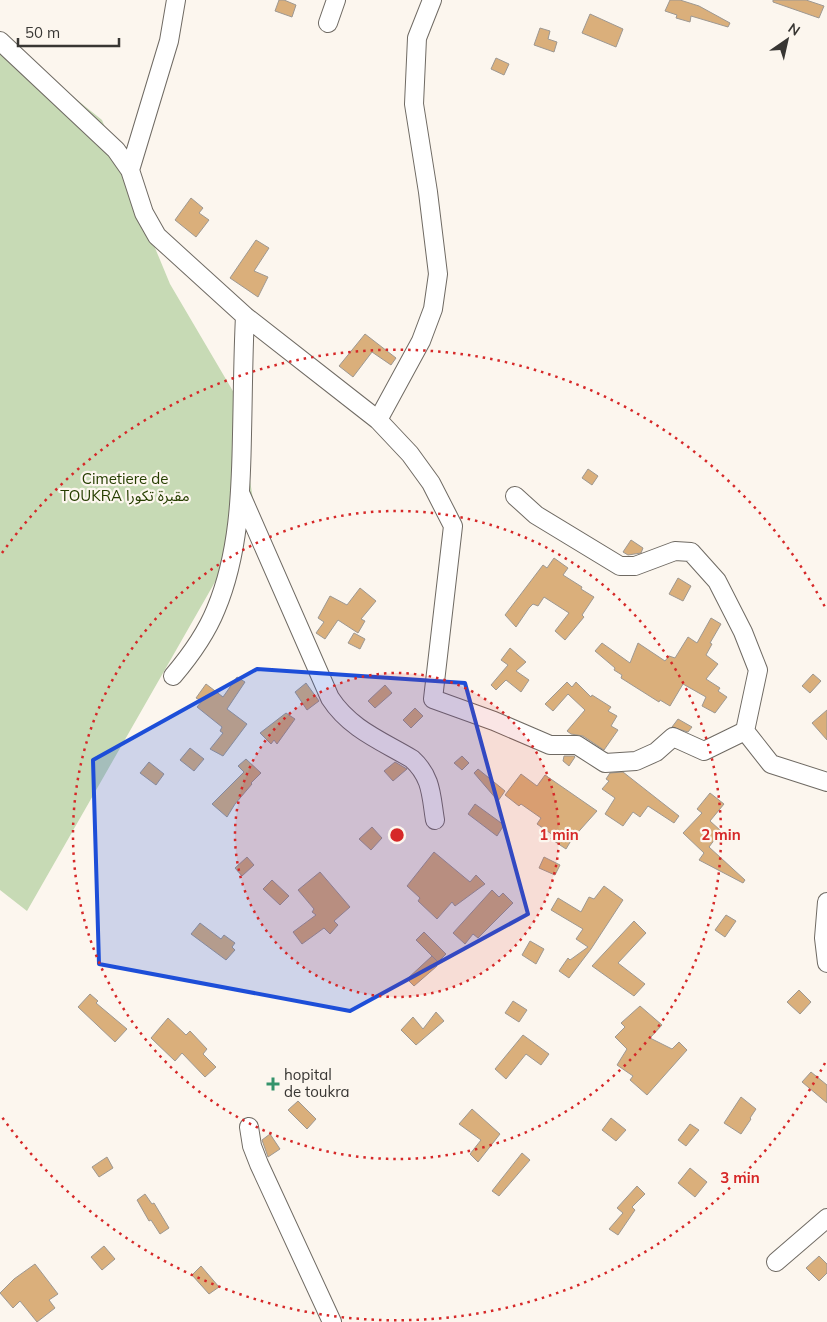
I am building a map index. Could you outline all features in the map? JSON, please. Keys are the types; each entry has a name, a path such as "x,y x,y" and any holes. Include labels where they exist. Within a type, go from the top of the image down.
{"street":[{"path":"130,170 169,41 176,0"},
{"path":"328,23 336,0"},
{"path":"378,420 421,341 433,308 438,274 428,192 414,104 417,38 432,0"},
{"path":"0,42 116,150 130,170 144,213 157,236 245,316 378,420 410,454 431,483 453,526 433,699 494,721 550,745 577,745 605,763 636,761 656,752 673,737 704,751 745,731"},
{"path":"173,676 207,628 223,592 232,553 241,495 245,316"},
{"path":"241,495 330,698 342,714 355,726 412,759 420,766 430,785 434,820"},
{"path":"516,496 536,515 620,566 635,566 675,551 691,552 717,581 743,632 758,670 745,731"},
{"path":"745,731 771,764 827,782"},
{"path":"827,902 824,938 827,963"},
{"path":"249,1127 252,1146 258,1164 332,1322"},
{"path":"776,1262 827,1218"}],"highlighted area":[{"path":"257,669 465,683 528,914 350,1011 99,964 93,760"}],"green space":[{"name":"Cimetiere de TOUKRA مقبرة تكورا","path":"0,38 102,120 170,284 237,398 255,512 27,911 0,890"}],"building":[{"path":"279,0 296,5 292,17 275,11"},
{"path":"670,0 680,0 699,6 730,23 728,27 691,16 690,22 676,18 677,15 665,11"},
{"path":"773,0 806,0 824,6 819,18 773,2"},
{"path":"590,14 623,29 616,47 582,33"},
{"path":"540,28 550,31 548,39 557,42 554,52 534,45"},
{"path":"496,58 509,64 504,75 491,69"},
{"path":"191,198 203,208 199,213 209,220 196,237 175,220"},
{"path":"256,240 269,248 254,271 268,277 258,297 230,278"},
{"path":"365,334 396,358 391,365 372,352 353,377 339,366"},
{"path":"588,469 598,476 592,485 582,478"},
{"path":"631,540 643,548 641,553 628,555 623,552"},
{"path":"554,558 568,568 563,575 594,597 582,615 584,617 565,640 555,631 569,613 544,597 538,606 533,604 529,608 516,627 505,615 543,565 547,568"},
{"path":"678,578 691,586 683,601 669,594"},
{"path":"360,588 376,601 361,619 365,621 358,633 338,620 325,639 316,633 324,622 318,618 330,596 347,605"},
{"path":"711,618 721,624 710,643 712,644 706,655 718,664 706,679 720,688 718,691 727,697 715,713 702,706 706,697 683,684 670,706 660,700 659,702 621,678 622,675 614,670 615,668 595,651 602,643 630,663 638,643 665,661 669,656 675,658 688,637 697,643"},
{"path":"354,633 365,639 360,649 348,643"},
{"path":"510,648 526,662 516,671 529,680 521,692 506,680 496,690 491,685 508,665 501,660"},
{"path":"813,674 821,681 810,693 802,686"},
{"path":"237,677 245,682 227,709 247,724 223,756 210,749 223,733 220,731 222,727 197,707 202,701 196,698 206,684 223,697"},
{"path":"567,682 572,687 576,682 591,697 592,695 611,707 608,711 617,716 611,726 618,730 604,750 583,736 571,734 567,731 585,710 568,694 553,711 545,704"},
{"path":"306,683 319,701 307,710 295,692"},
{"path":"385,685 392,693 375,708 368,701"},
{"path":"415,708 423,716 411,728 403,720"},
{"path":"827,710 827,740 812,723"},
{"path":"286,713 295,719 277,744 274,740 271,744 260,733"},
{"path":"678,719 692,727 688,732 672,727"},
{"path":"190,748 204,759 194,771 180,760"},
{"path":"462,756 469,763 462,770 454,763"},
{"path":"564,756 575,757 569,766 563,761"},
{"path":"246,759 261,773 251,783 227,817 212,804 244,772 238,766"},
{"path":"149,762 164,774 156,785 140,773"},
{"path":"395,762 407,769 393,781 384,771"},
{"path":"478,769 505,791 498,801 474,773"},
{"path":"623,772 679,816 674,823 648,806 640,817 633,812 623,826 605,814 615,798 602,789 609,781 606,779 610,773"},
{"path":"521,774 537,786 545,775 597,811 572,839 566,849 551,839 553,835 537,824 541,818 521,804 519,806 505,795"},
{"path":"710,793 724,804 710,821 721,831 709,847 745,880 743,883 699,860 704,853 683,833 702,813 697,809"},
{"path":"475,804 504,825 497,836 468,814"},
{"path":"372,827 382,838 371,850 359,839"},
{"path":"434,852 470,882 476,875 485,884 455,906 452,902 437,919 418,901 420,898 407,886"},
{"path":"247,857 254,865 242,876 235,868"},
{"path":"544,857 560,865 555,875 539,868"},
{"path":"320,872 350,907 334,921 338,925 330,934 324,928 302,944 293,932 316,915 312,912 314,909 298,890"},
{"path":"272,880 289,896 280,905 263,889"},
{"path":"604,886 623,900 591,949 569,978 559,971 568,958 570,960 588,947 576,939 583,929 551,910 558,898 581,912 589,897 594,899"},
{"path":"492,890 499,897 503,893 513,903 478,938 473,934 465,944 453,933"},
{"path":"726,915 736,921 725,937 715,930"},
{"path":"634,921 646,933 618,963 645,984 634,996 592,966"},
{"path":"200,923 221,939 224,935 235,943 232,947 235,950 226,960 191,934"},
{"path":"424,932 446,954 438,962 416,940"},
{"path":"530,941 544,949 536,964 522,955"},
{"path":"432,956 438,962 437,966 414,986 407,979"},
{"path":"799,990 811,1002 800,1014 787,1002"},
{"path":"90,994 98,1001 96,1003 127,1029 115,1042 78,1007"},
{"path":"513,1001 527,1010 519,1022 505,1013"},
{"path":"640,1006 662,1025 650,1038 672,1049 679,1042 687,1050 647,1095 630,1080 633,1076 617,1065 627,1049 615,1037 625,1027 621,1023"},
{"path":"436,1012 444,1021 416,1045 401,1030 413,1017 423,1029"},
{"path":"168,1018 186,1035 190,1031 207,1049 203,1054 216,1067 205,1077 182,1053 175,1061 151,1038"},
{"path":"523,1035 549,1054 541,1065 526,1054 506,1079 495,1069"},
{"path":"811,1072 827,1085 827,1103 802,1082"},
{"path":"741,1097 756,1109 741,1134 724,1123"},
{"path":"298,1101 316,1119 307,1129 288,1110"},
{"path":"472,1109 500,1134 478,1162 470,1154 481,1140 459,1124"},
{"path":"611,1118 626,1130 616,1141 602,1130"},
{"path":"690,1124 699,1130 686,1146 678,1140"},
{"path":"270,1134 280,1149 268,1157 262,1140"},
{"path":"522,1153 530,1160 499,1196 492,1191"},
{"path":"107,1157 113,1168 99,1177 92,1167"},
{"path":"690,1168 707,1182 695,1197 678,1183"},
{"path":"637,1186 645,1194 632,1207 635,1210 618,1235 609,1229 623,1213 617,1208"},
{"path":"145,1194 152,1204 154,1203 169,1228 160,1234 151,1220 149,1221 137,1200"},
{"path":"104,1246 115,1259 102,1270 91,1257"},
{"path":"819,1256 827,1264 827,1273 819,1281 806,1268"},
{"path":"35,1264 58,1294 49,1300 55,1308 37,1322 20,1301 13,1308 0,1293 14,1279"},
{"path":"201,1266 219,1287 209,1294 192,1275"}],"place":[{"name":"hopital de toukra","path":"273,1084"}]}
